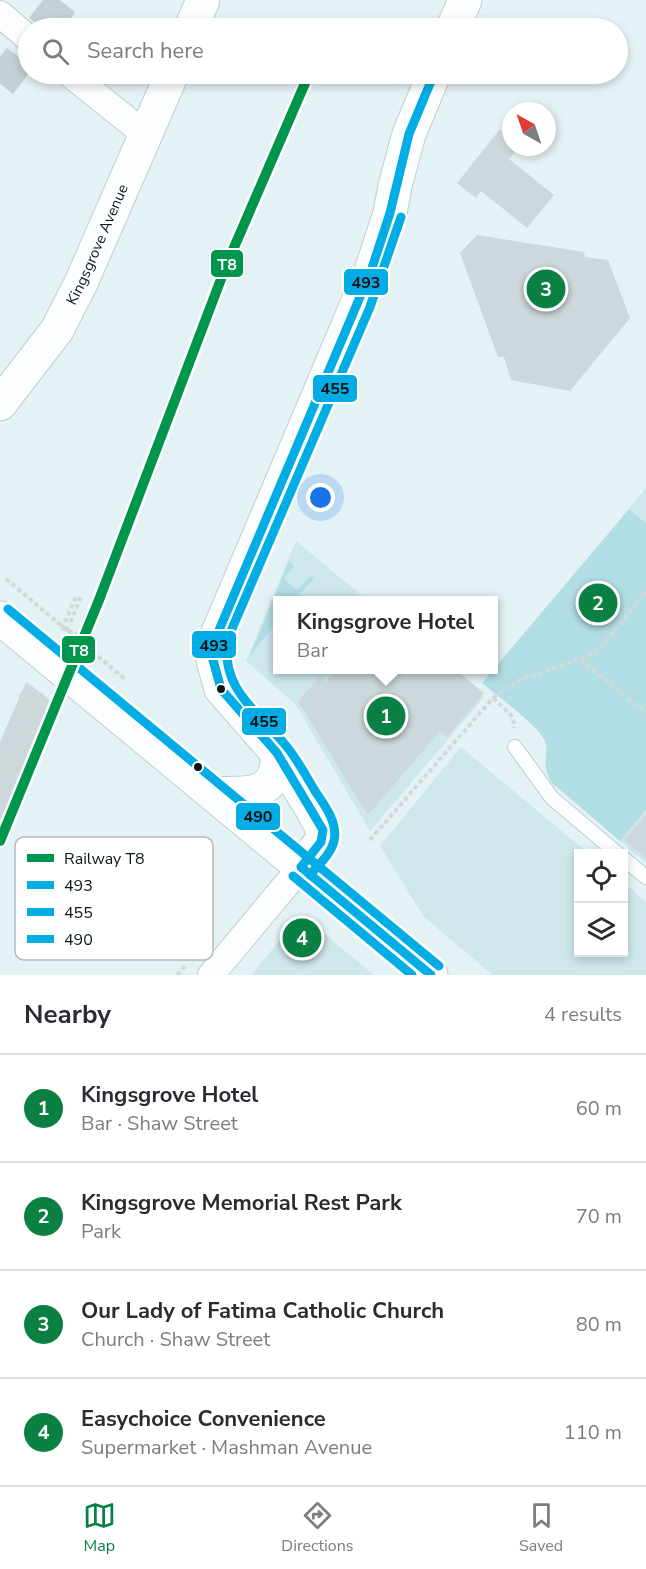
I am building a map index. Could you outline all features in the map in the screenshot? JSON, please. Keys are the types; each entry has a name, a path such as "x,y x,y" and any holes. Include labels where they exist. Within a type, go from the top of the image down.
{"main road":[{"path":"195,18 202,0"},
{"path":"457,18 465,0"},
{"name":"Kingsgrove Avenue","path":"0,404 57,330 81,283 168,84"},
{"path":"300,867 321,842 323,830 277,753 221,689 215,669 214,642 371,272 390,213 409,134 430,84"},
{"path":"0,618 431,975"},
{"path":"212,793 244,794 265,788 272,780 276,770 277,753"}],"street":[{"path":"0,14 18,30"},
{"path":"82,84 146,135"},
{"path":"211,975 300,867"}],"lane":[{"path":"515,747 552,798 612,849"},
{"path":"628,862 646,878"}],"path":[{"path":"6,579 125,679"},
{"path":"370,840 493,698 519,680 591,656 646,592"},
{"path":"76,597 80,599 70,624 64,630 76,597"},
{"path":"52,626 79,635"},
{"path":"581,660 646,713"},
{"path":"29,716 41,690"},
{"path":"19,695 49,709"},
{"path":"493,698 513,717 515,747"},
{"path":"22,777 2,768 23,728 14,724 23,705 35,704"}],"shaded area":[{"path":"646,488 646,523 629,509"},
{"path":"629,509 646,523 646,810 620,841 551,782 546,769 545,741 541,735 526,719 482,683 490,674 498,674 498,664"},
{"path":"296,541 362,596 273,596"},
{"path":"289,562 294,566 283,578 297,590 311,576 314,578 298,596 275,596"},
{"path":"273,596 273,674 455,674 484,697 370,831 296,705 246,661"},
{"path":"273,600 273,627 250,655"},
{"path":"461,747 583,849 574,849 574,957 628,957 628,886 646,902 646,975 493,975 424,917 380,846"},
{"path":"646,810 646,863 620,841"},
{"path":"310,922 374,975 251,975 293,924"}],"building":[{"path":"500,129 502,131 502,156 512,156 509,159 554,195 527,228 481,191 476,198 457,183"},
{"path":"477,235 584,252 585,257 608,260 630,318 570,391 511,380 504,357 498,357 460,253"},
{"path":"333,674 461,674 484,693 447,737 440,731 368,815 298,701 320,677 326,682"},
{"path":"26,682 51,702 0,822 0,742"},
{"path":"646,814 646,858 624,840"}],"tunnel":[{"path":"50,18 64,0"},
{"path":"0,84 18,60"}],"rail line":[{"name":"T8","path":"0,841 99,600 226,266 305,84"}],"transit line":[{"name":"493","path":"301,867 321,842 323,830 277,753 221,689 213,660 214,642 371,271 390,213 409,134 430,84"},
{"name":"455","path":"310,875 332,846 335,835 333,822 291,753 235,686 229,672 228,638 370,307 401,217"},
{"name":"490","path":"8,609 439,966"},
{"name":"493","path":"301,867 431,975"},
{"name":"455","path":"293,876 412,975"}],"place":[{"name":"Our Lady of Fatima Catholic Church","path":"546,289"},
{"name":"Kingsgrove Memorial Rest Park","path":"598,603"},
{"name":"Kingsgrove Hotel","path":"386,716"},
{"name":"Easychoice Convenience","path":"302,938"}]}
